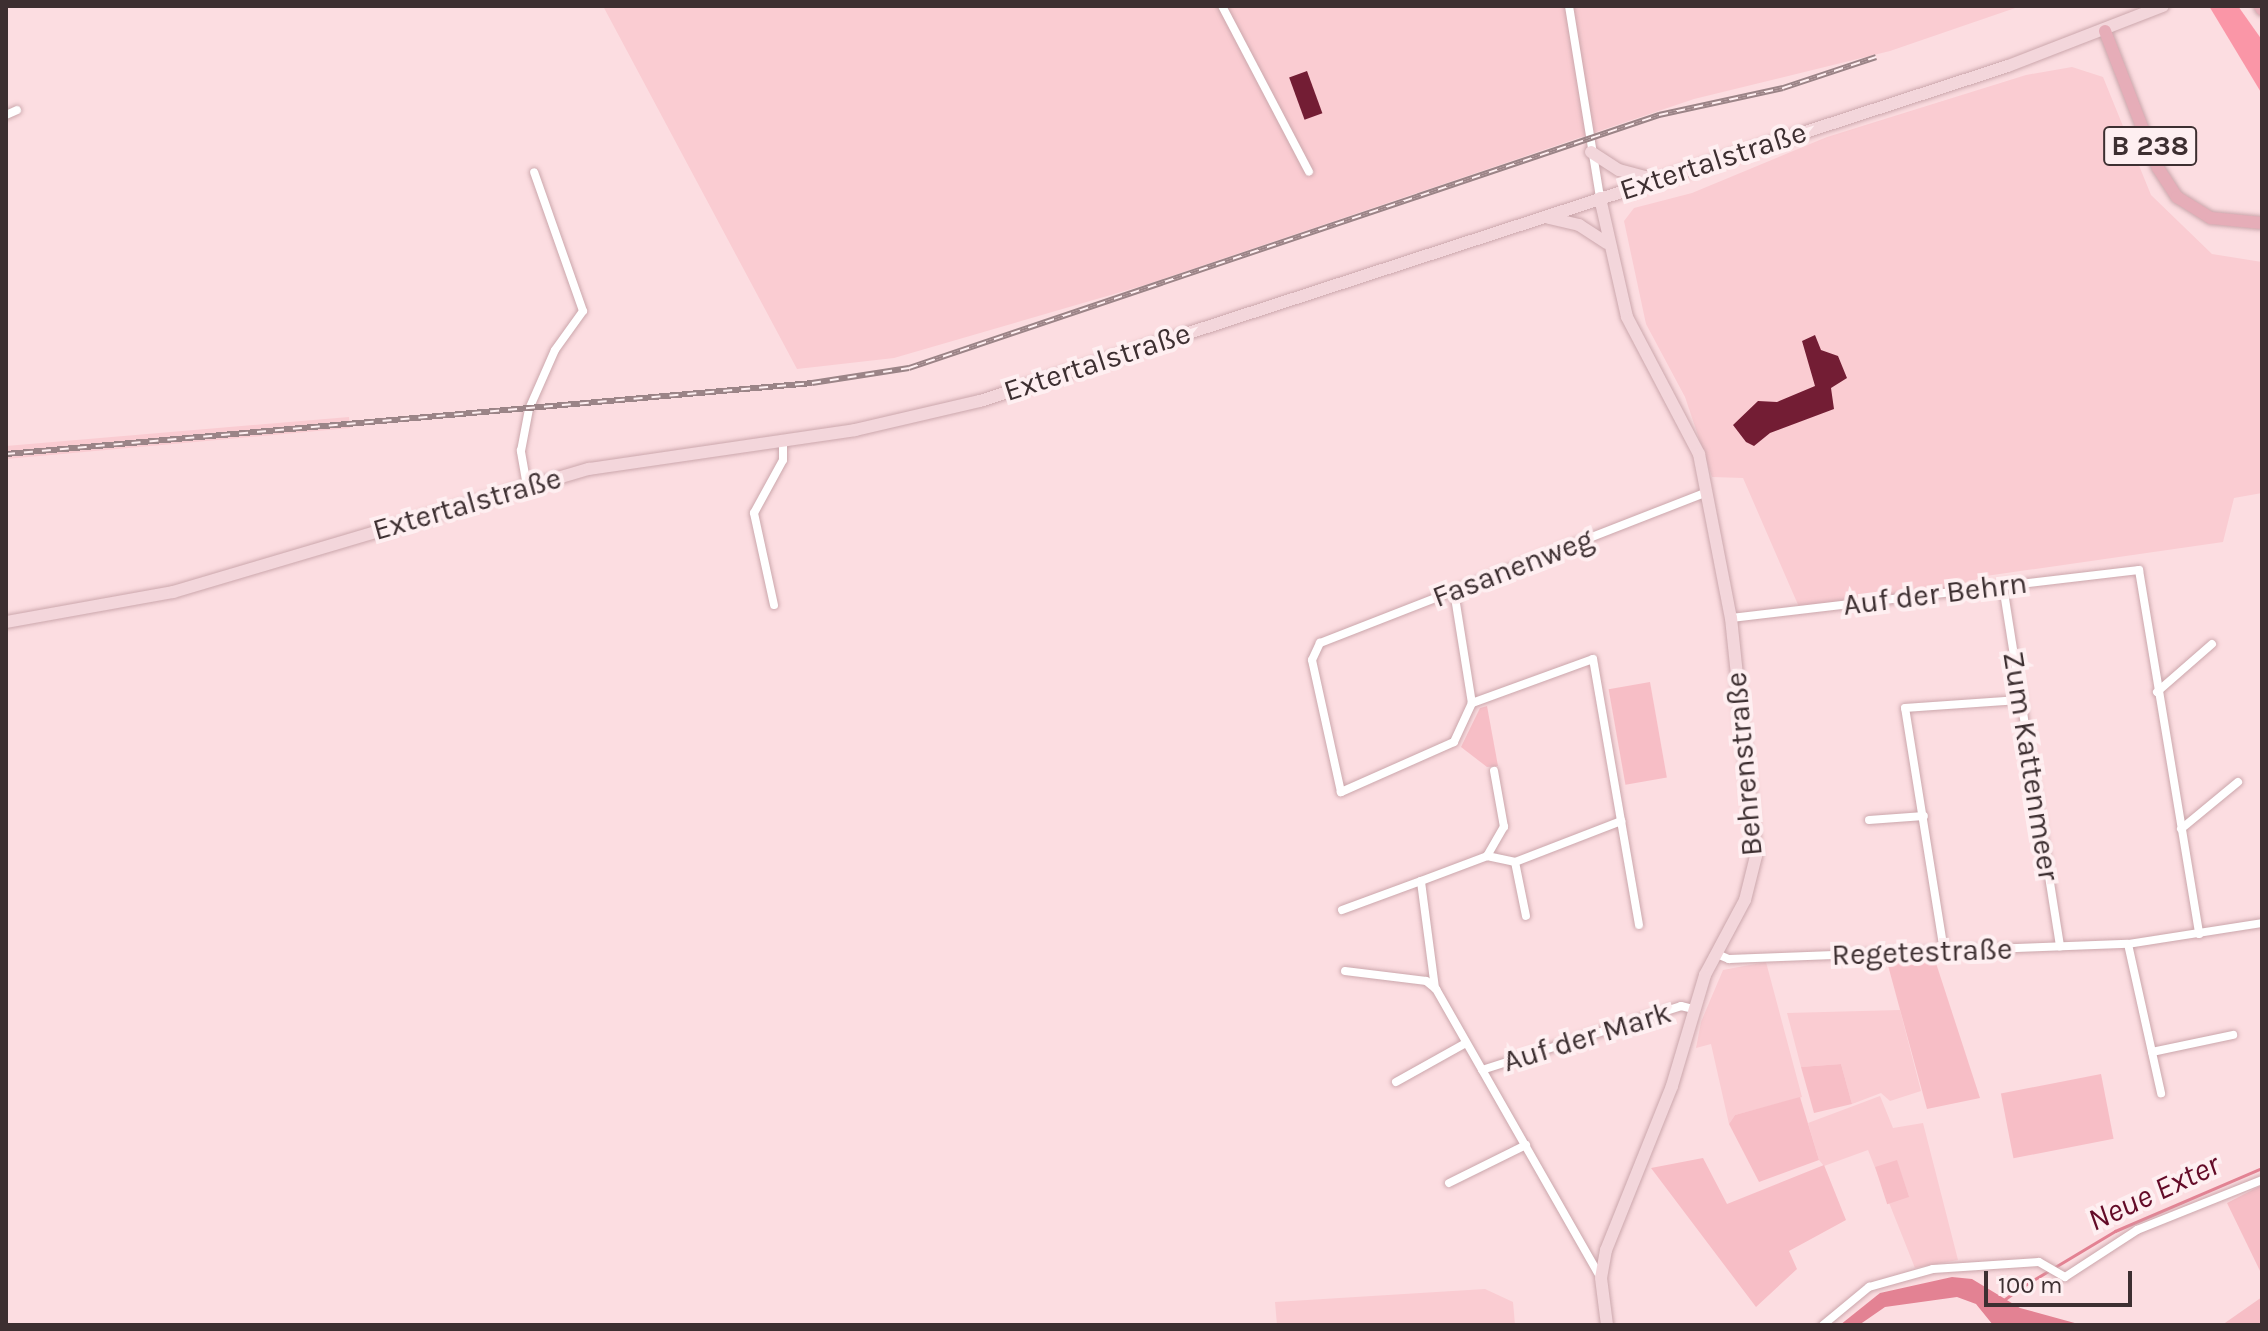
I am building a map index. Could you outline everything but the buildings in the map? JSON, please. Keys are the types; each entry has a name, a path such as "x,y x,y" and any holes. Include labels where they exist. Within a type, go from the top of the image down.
{"main road":[{"name":"Extertalstraße","path":"6,622 173,592 527,486 650,456 783,440 980,401 2105,31 2163,6"},
{"name":"B 238","path":"2105,31 2167,183 2199,213 2262,223"},
{"path":"1591,152 1619,170 1655,180"},
{"name":"Behrenstraße","path":"1600,198 1607,243 1627,317 1691,428 1707,492 1731,618 1756,856 1745,900 1693,1009 1672,1086 1606,1250 1601,1278 1607,1325"},
{"name":"B 238","path":"2236,221 2262,214"},
{"path":"1546,217 1579,225 1607,243"}],"street":[{"path":"1222,6 1309,172"},
{"path":"1569,6 1600,198"},
{"path":"6,115 17,110"},
{"path":"527,486 521,451 529,409 555,350 583,311 534,172"},
{"path":"774,605 754,513 783,460 783,440"},
{"name":"Fasanenweg","path":"1472,703 1454,742 1341,792 1312,660 1320,643 1707,492"},
{"name":"Auf der Behrn","path":"1731,618 2139,570 2157,692"},
{"name":"Zum Kattenmeer","path":"2003,586 2060,947"},
{"path":"1454,591 1472,703 1593,659 1639,925"},
{"path":"2199,934 2157,692 2212,644"},
{"path":"1944,951 1905,708 2019,700"},
{"path":"1487,856 1504,827 1494,771"},
{"path":"2181,829 2238,782"},
{"path":"1869,820 1924,816"},
{"path":"1342,910 1487,856 1515,862 1621,821"},
{"path":"1515,862 1526,916"},
{"path":"1421,881 1436,989 1601,1278"},
{"name":"Regetestraße","path":"1717,954 1729,959 2128,944 2262,923"},
{"path":"2128,944 2161,1093"},
{"path":"1345,971 1426,981 1436,989"},
{"name":"Auf der Mark","path":"1482,1070 1681,1006 1693,1009"},
{"path":"2152,1052 2233,1035"},
{"path":"1396,1082 1466,1043"},
{"path":"1449,1183 1526,1145"},
{"path":"1823,1325 1869,1287 1907,1274 2052,1271 2065,1277 2137,1230 2262,1180"}],"shaded area":[{"path":"603,6 2021,6 1890,51 1694,99 1145,285 894,358 797,369"},
{"path":"2209,6 2238,6 2262,40 2262,94"},
{"path":"2072,67 2103,77 2151,195 2212,254 2262,262 2262,493 2234,498 2223,542 1979,577 1966,587 1799,607 1743,478 1712,477 1685,397 1646,324 1624,221 1634,208 1692,193 1827,137 2026,75"},
{"path":"349,417 350,428 6,459 6,446"},
{"path":"1650,682 1667,778 1625,785 1609,689"},
{"path":"1487,706 1498,766 1487,767 1461,747 1480,708"},
{"path":"1934,957 1980,1098 1927,1109 1886,958"},
{"path":"1766,962 1802,1097 1735,1115 1729,1124 1711,1044 1696,1048 1701,1022 1723,970"},
{"path":"1900,1010 1921,1091 1890,1101 1881,1093 1852,1104 1841,1064 1801,1067 1787,1013"},
{"path":"1841,1064 1852,1104 1814,1113 1801,1067"},
{"path":"2101,1074 2114,1139 2013,1158 2001,1093"},
{"path":"1880,1096 1893,1128 1923,1123 1958,1260 1915,1268 1868,1150 1824,1166 1819,1160 1808,1123"},
{"path":"1800,1097 1819,1160 1759,1182 1729,1124 1735,1115"},
{"path":"1703,1158 1727,1204 1824,1165 1846,1220 1789,1251 1797,1269 1756,1307 1651,1168"},
{"path":"1897,1160 1909,1197 1887,1204 1875,1167"},
{"path":"2262,1185 2262,1275 2227,1203"},
{"path":"1952,1277 1972,1279 2020,1308 2082,1325 1993,1325 1976,1304 1957,1297 1885,1307 1859,1325 1840,1325 1880,1293"},
{"path":"1485,1289 1513,1302 1515,1325 1277,1325 1275,1302"},
{"path":"2262,1297 2262,1325 2222,1325"}],"waterway":[{"name":"Neue Exter","path":"2025,1285 2115,1231 2262,1168"},
{"name":"Neue Exter","path":"2005,1299 2012,1294"}],"railway":[{"path":"6,454 812,383 909,368 1659,115 1783,88 1876,57"}]}
